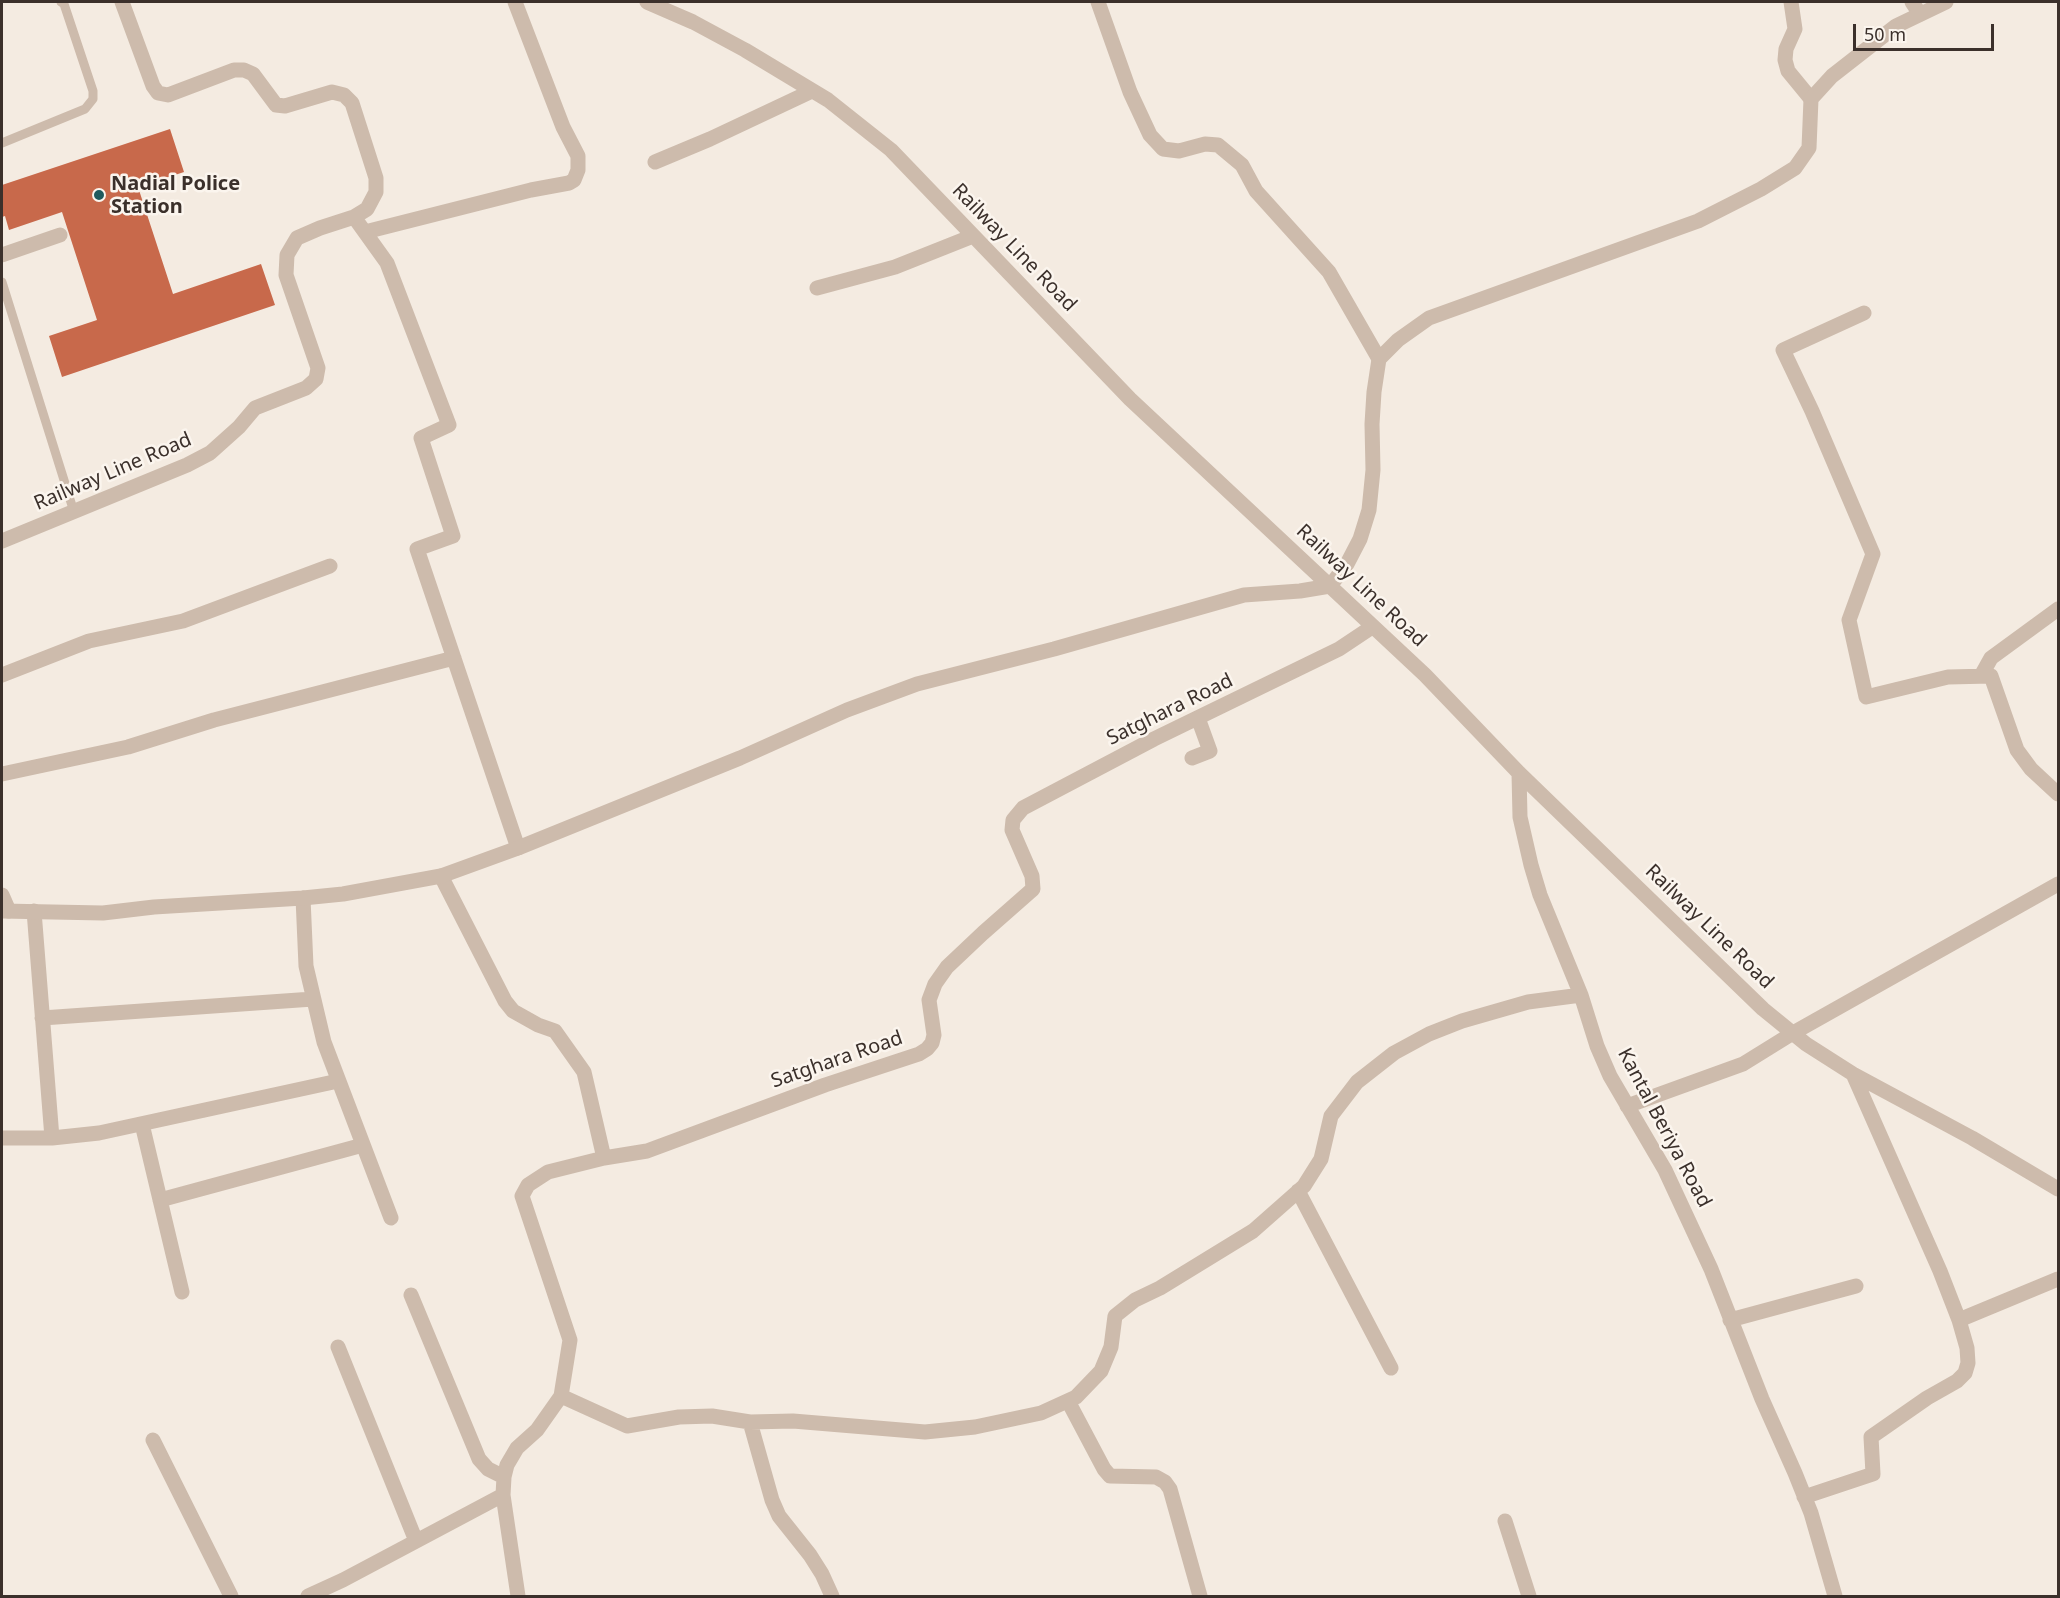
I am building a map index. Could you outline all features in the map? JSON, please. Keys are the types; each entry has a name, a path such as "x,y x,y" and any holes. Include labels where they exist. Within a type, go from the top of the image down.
{"street":[{"name":"Railway Line Road","path":"2,541 161,476 210,453 239,427 255,408 306,388 316,379 318,368 286,276 287,255 297,238 354,217 367,209 376,192 376,178 352,103 344,95 332,92 285,106 276,105 253,74 244,70 234,70 168,95 158,93 153,86 122,2"},
{"path":"365,232 574,180 578,170 578,156 563,127 515,2"},
{"name":"Railway Line Road","path":"647,2 693,22 812,91 857,121 891,150 1130,399 1425,675 1519,773 1763,1009 1852,1074 1962,1133 2058,1189"},
{"path":"1098,2 1130,92 1150,135 1163,149 1179,152 1205,144 1218,144 1242,165 1256,191 1329,272 1379,359"},
{"path":"1791,2 1795,29 1786,49 1785,60 1788,71 1811,99"},
{"path":"2,895 5,911 103,913 154,907 343,894 441,876 518,848 740,758 847,710 917,684 1244,595 1300,591 1329,586 1347,564 1360,539 1369,510 1373,470 1374,392 1379,359 1398,340 1429,318 1698,220 1761,189 1795,168 1809,148 1811,99 1832,76 1916,8 1946,2"},
{"path":"655,162 812,91"},
{"path":"354,217 387,263 449,425 421,438 453,536 417,549 518,848"},
{"path":"2,255 60,235"},
{"path":"817,288 895,267 973,237"},
{"path":"1864,314 1783,350 1812,411 1873,554 1849,620 1866,697 1948,677 1991,676 2017,750 2031,769 2058,794"},
{"path":"2,675 89,641 183,621 330,567"},
{"path":"1982,676 1991,658 2058,609"},
{"name":"Satghara Road","path":"518,1596 503,1495 504,1477 507,1465 517,1448 537,1430 561,1396 570,1340 522,1196 528,1185 548,1172 604,1158 647,1151 825,1085 919,1054 927,1049 934,1035 929,1000 935,984 947,967 1032,889 1032,876 1012,830 1013,820 1023,808 1154,739 1339,650 1372,627"},
{"path":"2,774 128,747 214,720 454,658"},
{"path":"1192,758 1210,751 1198,718"},
{"name":"Kantal Beriya Road","path":"1519,773 1520,818 1540,896 1581,995 1610,1076 1665,1170 1711,1269 1762,1399 1804,1497 1835,1596"},
{"path":"441,876 505,1001 513,1011 538,1025 555,1031 584,1071 604,1158"},
{"path":"1627,1106 1743,1064 1793,1033 2058,884"},
{"path":"303,898 306,966 324,1042 392,1218"},
{"path":"34,911 52,1138"},
{"path":"561,1396 627,1426 679,1417 712,1416 750,1422 793,1421 925,1432 975,1427 1041,1413 1076,1397 1101,1371 1111,1347 1115,1316 1135,1300 1160,1288 1253,1231 1304,1186 1321,1159 1331,1116 1357,1082 1394,1053 1429,1034 1462,1021 1528,1002 1581,995"},
{"path":"42,1018 313,999"},
{"path":"1804,1497 1873,1474 1871,1437 1927,1398 1957,1381 1965,1373 1968,1363 1967,1348 1959,1320 1940,1271 1852,1074"},
{"path":"2,1138 52,1138 99,1132 338,1081"},
{"path":"142,1124 182,1292"},
{"path":"160,1200 363,1145"},
{"path":"1298,1191 1391,1368"},
{"path":"1959,1320 2058,1279"},
{"path":"1730,1320 1856,1286"},
{"path":"411,1295 479,1459 488,1469 504,1477"},
{"path":"338,1347 416,1541"},
{"path":"1068,1401 1104,1469 1110,1476 1156,1477 1165,1482 1170,1490 1200,1596"},
{"path":"750,1422 772,1500 779,1516 810,1555 832,1596"},
{"path":"153,1440 231,1596"},
{"path":"308,1596 503,1495"},
{"path":"1505,1521 1529,1596"}],"lane":[{"path":"2,143 85,109 93,99 93,91 64,4 61,2"},
{"path":"2,282 74,512"}],"building":[{"path":"170,129 184,172 138,187 173,294 261,264 275,305 62,377 49,336 97,320 62,212 9,230 5,216 2,217 2,185"}],"place":[{"name":"Nadial Police Station","path":"99,195"}]}
